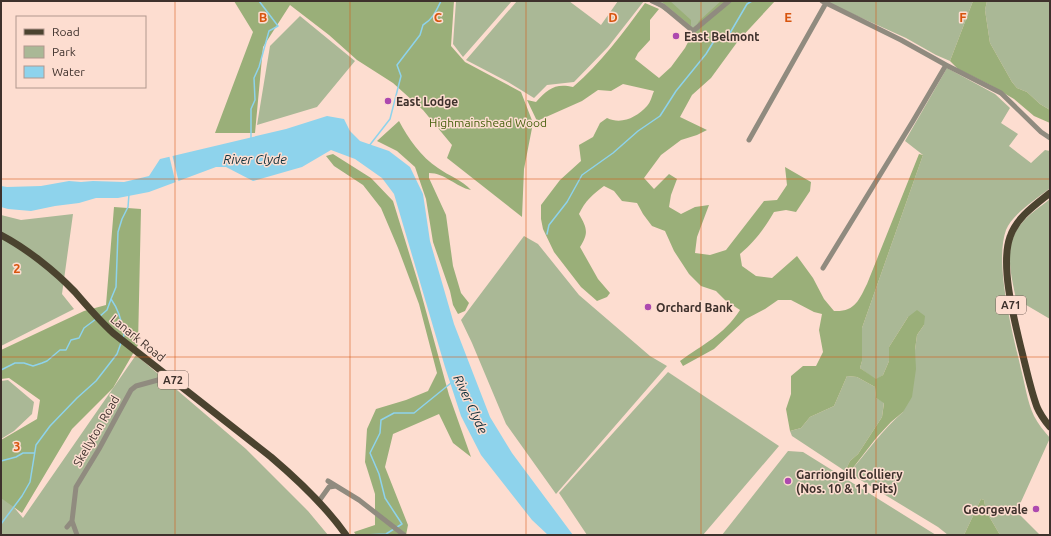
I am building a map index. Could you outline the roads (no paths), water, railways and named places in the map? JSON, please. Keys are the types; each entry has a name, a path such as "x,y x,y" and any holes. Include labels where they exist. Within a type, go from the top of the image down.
{"main road":[{"name":"A71","path":"1050,192 1028,211 1013,229 1007,249 1012,306 1028,375 1038,408 1050,427"},
{"name":"Lanark Road","path":"1,235 51,270 74,291 100,321 296,478 344,532"}],"street":[{"path":"652,1 663,6 693,31 729,1"},
{"path":"749,140 824,2 902,40 946,65 1001,93 1041,132 1050,138"},
{"path":"823,268 946,65"},
{"name":"Skellyton Road","path":"77,534 72,521 76,487 99,450 131,390 136,386 169,377"},
{"path":"328,481 385,519 403,534"},
{"path":"318,501 329,487 336,486"},
{"path":"67,527 72,521"}],"water":[{"name":"River Clyde","path":"327,116 344,119 350,131 360,141 389,151 410,167 423,194 430,241 454,324 490,417 512,453 573,535 548,535 532,520 481,455 461,416 394,194 382,178 355,159 331,150 302,167 253,181 226,167 216,167 149,192 118,198 96,198 79,203 31,211 1,207 1,186 41,186 69,181 124,182 149,176 160,159 286,129"}],"waterway":[{"path":"251,138 251,109 255,100 254,78 259,67 269,31 278,26 259,1"},
{"path":"369,146 390,119 401,76 397,65 420,35 423,25 432,17 441,1"},
{"path":"547,234 549,225 567,202 582,175 613,153 638,131 660,116 676,91 706,54 714,41 730,33 747,4 752,1"},
{"path":"123,338 124,335 120,316 111,299 116,287 118,232 128,207 129,194"},
{"path":"99,317 107,310 111,299"},
{"path":"1,370 15,363 24,363 33,366 47,361 60,350 66,350 71,340 79,338 84,328 96,319"},
{"path":"1,524 22,496 30,482 36,445 50,426 96,381 117,354 121,343"},
{"path":"364,535 386,534 402,524 385,498 379,474 370,453 380,433 381,420 394,413 414,413 451,383"},
{"path":"1,461 16,457 23,453 34,453"}],"place":[{"name":"East Belmont","path":"676,36"},
{"name":"East Lodge","path":"388,101"},
{"name":"Orchard Bank","path":"648,307"},
{"name":"Garriongill Colliery (Nos. 10 & 11 Pits)","path":"788,481"},
{"name":"Georgevale","path":"1036,509"}],"park label":[{"name":"Highmainshead Wood","path":"488,122"}]}
